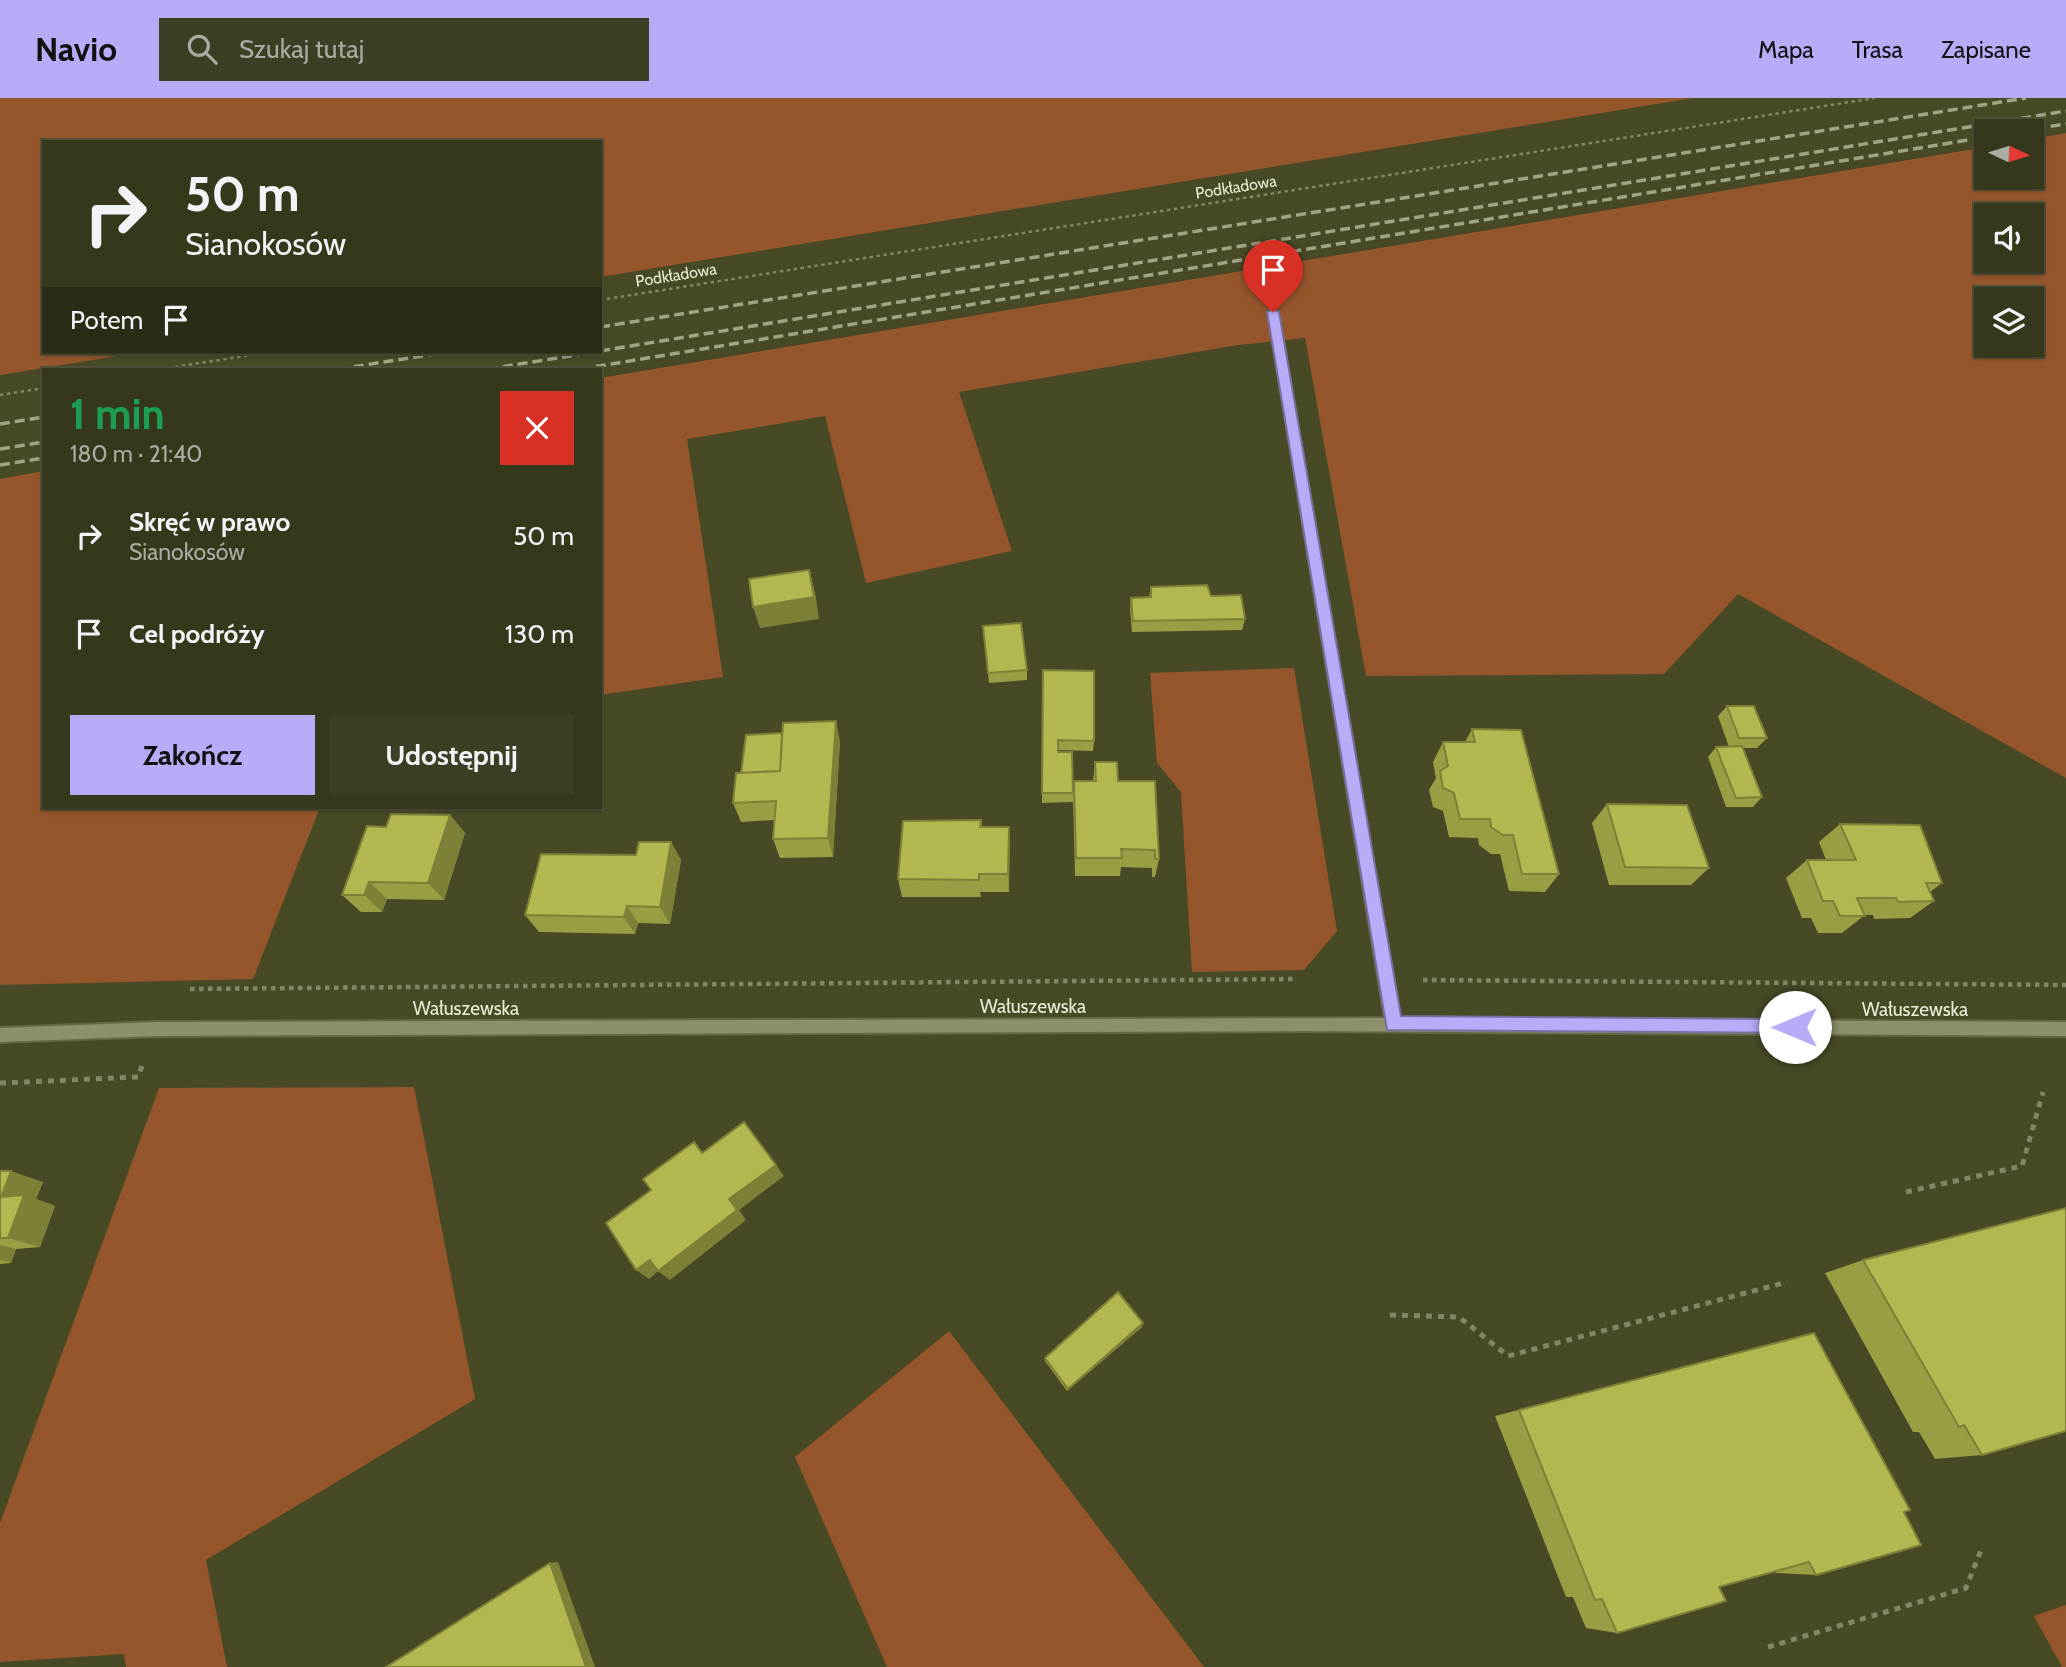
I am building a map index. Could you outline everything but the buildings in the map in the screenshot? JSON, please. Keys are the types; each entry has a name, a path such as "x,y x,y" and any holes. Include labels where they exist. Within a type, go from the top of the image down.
{"street":[{"path":"1273,312 1394,1024"},
{"name":"Wałuszewska","path":"0,1035 157,1029 1394,1024 2066,1029"}],"path":[{"name":"Podkładowa","path":"602,300 1875,98"},
{"path":"167,368 258,354"},
{"path":"0,395 42,388"},
{"path":"1380,944 1416,980 2066,985"},
{"path":"0,1083 138,1077 173,989 1296,979"},
{"path":"1906,1192 2022,1166 2043,1093"},
{"path":"1390,1314 1459,1317 1508,1356 1787,1282"},
{"path":"1768,1647 1966,1588 1981,1550"}],"shaded area":[{"path":"0,98 1693,98 602,277 602,140 42,140 42,354 130,354 0,375"},
{"path":"2066,133 2066,778 1738,594 1664,674 1366,676 1305,338 1238,345 959,392 1012,551 866,583 825,416 687,439 723,677 602,695 602,378 1974,149 1974,189 2044,189 2044,137"},
{"path":"42,471 42,809 319,809 253,979 0,985 0,479"},
{"path":"1294,668 1337,931 1304,970 1192,972 1181,792 1157,763 1150,673"},
{"path":"414,1087 475,1399 206,1560 227,1667 126,1667 124,1654 0,1662 0,1523 159,1088"},
{"path":"949,1331 1204,1667 887,1667 795,1457"},
{"path":"2066,1605 2066,1667 2062,1667 2034,1616"}],"railway":[{"path":"602,327 2026,98"},
{"path":"602,351 2066,111"},
{"path":"2044,127 2066,124"},
{"path":"587,368 1974,139"},
{"path":"345,368 435,354"},
{"path":"494,368 582,354"},
{"path":"0,424 42,417"},
{"path":"0,449 42,442"},
{"path":"0,465 42,458"}],"route":[{"path":"1273,312 1394,1024 1795,1027"}]}
